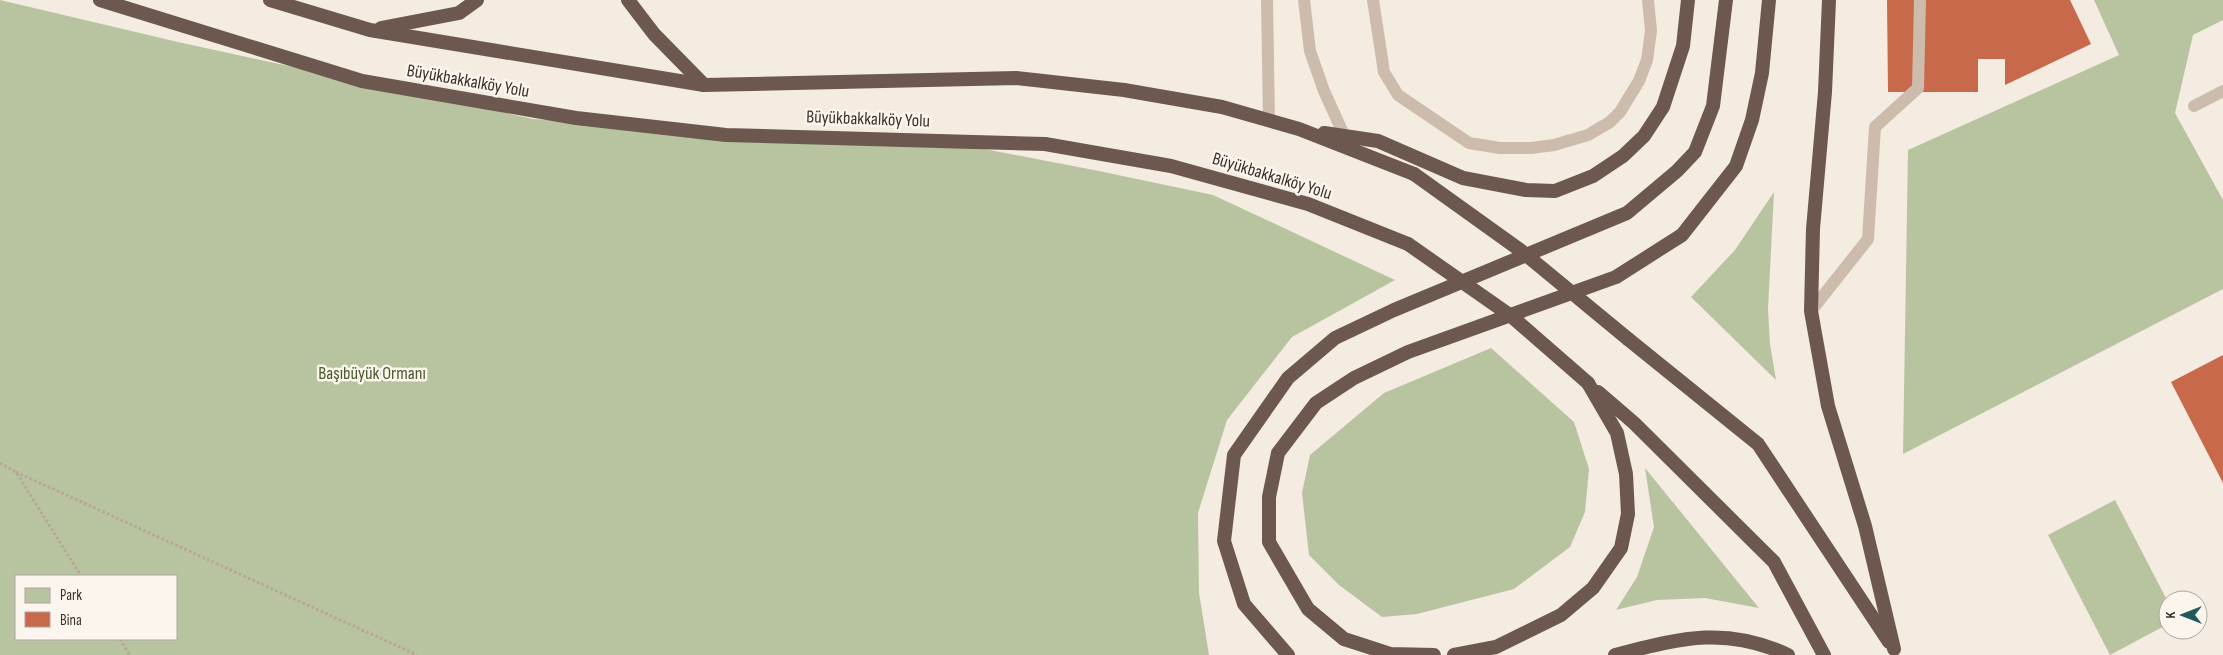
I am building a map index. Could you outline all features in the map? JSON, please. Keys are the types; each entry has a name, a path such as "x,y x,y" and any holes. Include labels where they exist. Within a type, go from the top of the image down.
{"highway":[{"name":"Büyükbakkalköy Yolu","path":"100,0 362,81 576,118 726,135 1045,144 1171,166 1308,204 1408,244 1511,316 1634,423 1774,562 1824,655"},
{"name":"Büyükbakkalköy Yolu","path":"270,0 370,30 704,85 1016,78 1124,90 1222,107 1299,129 1414,174 1520,250 1758,444 1896,652"},
{"path":"370,30 459,13 477,0"},
{"path":"628,0 654,34 704,85"},
{"path":"1299,129 1378,141 1462,178 1526,190 1555,191 1593,176 1623,156 1644,136 1663,107 1684,46 1688,0"},
{"path":"1288,655 1244,604 1224,541 1234,455 1288,378 1335,338 1394,310 1627,213 1677,171 1695,152 1713,106 1726,0"},
{"path":"1434,655 1390,654 1344,639 1308,609 1269,542 1269,497 1278,454 1316,403 1354,378 1408,352 1616,277 1682,235 1736,166 1752,120 1762,73 1770,0"},
{"path":"1829,0 1825,92 1813,229 1812,311 1828,406 1865,526 1896,652"},
{"path":"1454,655 1496,647 1561,615 1593,588 1621,548 1628,514 1626,474 1618,433 1588,384"},
{"path":"1615,655 1681,638 1720,637 1768,645 1788,655"}],"lane":[{"path":"1267,0 1269,121"},
{"path":"1304,0 1310,52 1324,91 1344,135"},
{"path":"1373,0 1384,72 1398,95 1469,143 1500,148 1531,148 1554,145 1588,135 1610,122 1620,112 1636,87 1647,60 1651,31 1648,0"},
{"path":"1812,311 1868,238 1875,127 1918,88 1920,0"},
{"path":"2194,106 2223,91"}],"path":[{"path":"0,463 417,655"},
{"path":"16,472 80,575"},
{"path":"121,640 130,655"}],"green space":[{"name":"Başıbüyük Ormanı","path":"0,0 178,42 533,119 979,148 1099,171 1213,195 1395,280 1292,337 1227,420 1198,513 1199,593 1209,655 0,655"},
{"path":"2094,0 2223,0 2223,20 2193,35 2175,113 2223,200 2223,289 1903,454 1908,150 2119,55"},
{"path":"1774,192 1768,309 1770,344 1776,380 1691,297 1735,250"},
{"path":"1491,348 1574,422 1589,469 1585,512 1570,547 1514,589 1417,614 1382,617 1339,585 1309,555 1302,493 1310,455 1384,393"},
{"path":"1645,468 1759,608 1705,598 1657,600 1616,610 1637,577 1654,527"},
{"path":"2115,500 2162,590 2158,590 2158,629 2110,655 2048,535"}],"building":[{"path":"1887,0 2070,0 2091,44 2005,85 2005,59 1978,59 1978,92 1888,92"},
{"path":"2223,355 2223,483 2171,382"}]}
